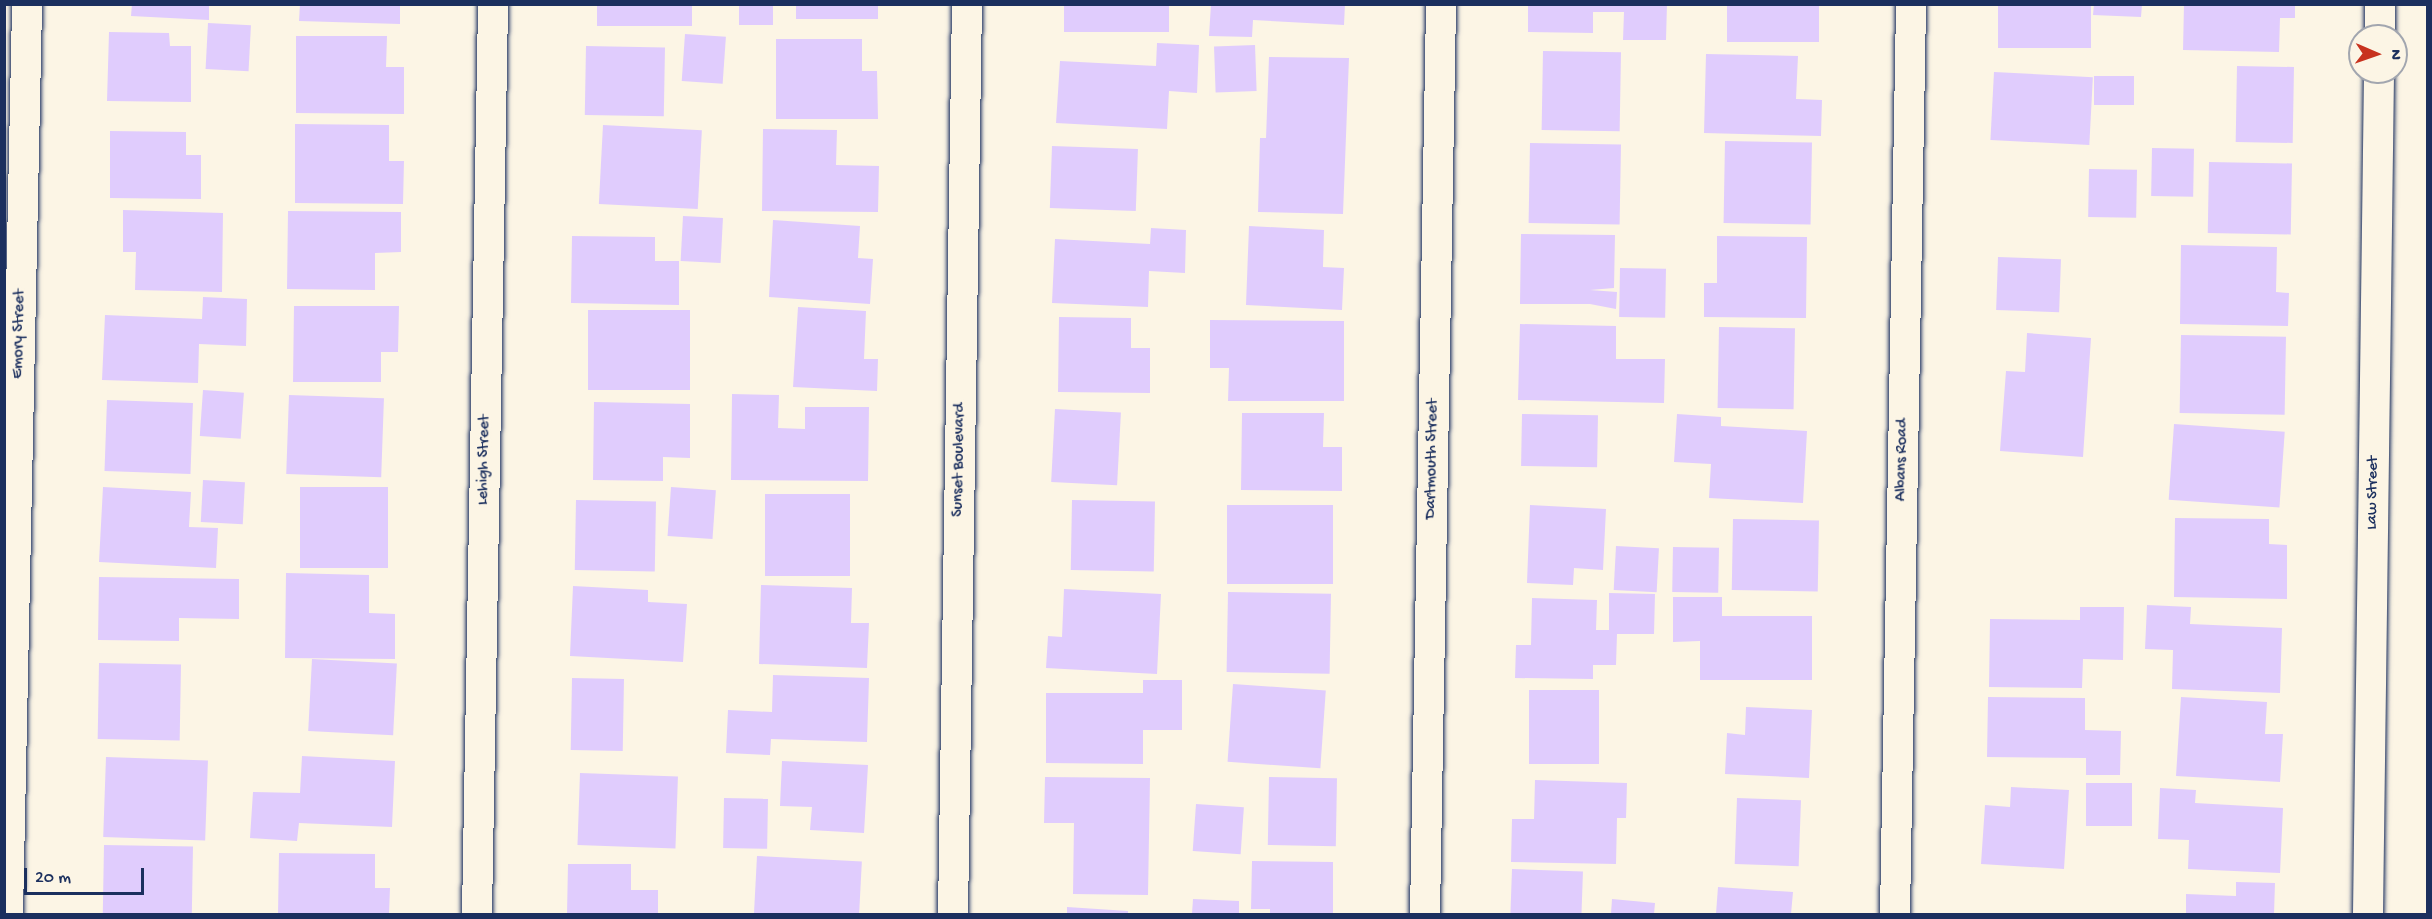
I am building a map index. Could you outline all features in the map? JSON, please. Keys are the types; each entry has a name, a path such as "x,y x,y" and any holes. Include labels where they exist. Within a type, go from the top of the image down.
{"street":[{"name":"Emory Street","path":"8,915 27,4"},
{"name":"Lehigh Street","path":"477,915 493,4"},
{"name":"Sunset Boulevard","path":"953,915 967,4"},
{"name":"Dartmouth Street","path":"1425,915 1441,4"},
{"name":"Albans Road","path":"1895,915 1911,4"},
{"path":"2380,4 2380,24"},
{"name":"Law Street","path":"2368,915 2379,84"}],"building":[{"path":"132,4 209,4 209,20 131,16"},
{"path":"300,4 400,4 400,24 299,21"},
{"path":"597,4 692,4 692,26 597,26"},
{"path":"739,4 773,4 773,25 739,25"},
{"path":"796,4 878,4 878,19 796,19"},
{"path":"1064,4 1169,4 1169,32 1064,32"},
{"path":"1211,4 1345,4 1344,25 1253,20 1252,37 1209,36"},
{"path":"1528,4 1667,4 1666,40 1623,40 1624,12 1593,12 1593,33 1528,32"},
{"path":"1727,4 1819,4 1819,42 1727,42"},
{"path":"1998,4 2091,4 2091,48 1998,48"},
{"path":"2094,4 2142,4 2141,17 2093,15"},
{"path":"2184,4 2295,4 2295,18 2280,18 2279,52 2183,50"},
{"path":"208,23 251,25 249,71 206,69"},
{"path":"109,32 169,33 170,46 191,46 191,102 107,101"},
{"path":"685,34 726,37 723,84 682,81"},
{"path":"296,36 387,36 386,67 404,67 404,114 296,113"},
{"path":"776,39 862,39 862,71 877,71 878,119 776,119"},
{"path":"1157,43 1199,45 1197,93 1169,91 1167,129 1056,123 1060,61 1156,66"},
{"path":"1255,45 1257,91 1216,92 1214,46"},
{"path":"586,46 665,47 664,116 585,115"},
{"path":"1543,51 1621,52 1620,131 1542,130"},
{"path":"1706,54 1798,56 1796,99 1822,100 1821,136 1704,133"},
{"path":"1269,57 1349,58 1343,214 1258,212 1260,138 1266,138"},
{"path":"2237,66 2294,67 2293,143 2236,142"},
{"path":"1994,72 2093,77 2089,145 1990,140"},
{"path":"2094,76 2134,76 2134,105 2094,105"},
{"path":"295,124 389,125 389,161 404,161 403,204 295,203"},
{"path":"603,125 702,130 698,209 599,204"},
{"path":"763,129 837,130 836,165 879,166 878,212 762,211"},
{"path":"110,131 186,132 186,155 201,155 201,199 110,198"},
{"path":"1725,141 1812,143 1811,225 1724,223"},
{"path":"1530,143 1621,145 1620,225 1529,223"},
{"path":"1052,146 1138,149 1136,211 1050,208"},
{"path":"2152,148 2194,149 2193,197 2151,196"},
{"path":"2209,162 2292,163 2291,234 2208,233"},
{"path":"2089,169 2137,170 2136,218 2088,217"},
{"path":"123,210 223,213 222,292 135,290 136,252 123,252"},
{"path":"288,211 401,212 401,252 375,253 375,290 287,289"},
{"path":"683,216 723,218 721,263 681,261"},
{"path":"773,220 860,226 858,258 873,259 870,304 769,297"},
{"path":"1249,226 1324,230 1323,267 1344,268 1342,310 1246,305"},
{"path":"1151,228 1186,230 1185,273 1149,271 1148,307 1052,303 1055,239 1150,244"},
{"path":"1521,234 1615,235 1614,288 1590,290 1617,292 1616,309 1590,304 1520,304"},
{"path":"572,236 655,237 655,261 679,261 679,305 571,303"},
{"path":"1717,236 1807,237 1806,318 1704,317 1704,283 1717,283"},
{"path":"2181,245 2277,247 2276,292 2289,293 2288,326 2180,324"},
{"path":"1998,257 2061,259 2059,312 1996,310"},
{"path":"1620,268 1666,269 1665,318 1619,317"},
{"path":"203,297 247,299 246,346 199,344 198,383 102,380 105,315 202,319"},
{"path":"294,306 399,306 398,352 381,352 381,382 293,382"},
{"path":"798,307 866,311 864,359 878,359 877,391 793,387"},
{"path":"588,310 690,310 690,390 588,390"},
{"path":"1059,317 1131,318 1131,348 1150,348 1150,393 1058,392"},
{"path":"1210,320 1344,321 1344,401 1228,401 1229,368 1210,368"},
{"path":"1520,324 1616,326 1616,359 1665,359 1664,403 1518,400"},
{"path":"1719,327 1795,328 1794,409 1718,408"},
{"path":"2027,333 2091,338 2083,457 2000,451 2006,371 2025,372"},
{"path":"2181,335 2286,337 2285,415 2180,413"},
{"path":"203,390 244,393 241,439 200,436"},
{"path":"732,394 779,395 778,428 805,429 805,407 869,407 868,481 731,480"},
{"path":"289,395 384,398 381,477 286,474"},
{"path":"107,400 193,403 190,474 105,471"},
{"path":"594,402 690,404 690,458 663,457 663,481 593,480"},
{"path":"1055,409 1121,412 1117,485 1051,482"},
{"path":"1242,413 1324,413 1323,447 1342,447 1342,491 1241,490"},
{"path":"1522,414 1598,415 1597,467 1521,466"},
{"path":"1677,414 1721,417 1721,426 1807,431 1803,503 1709,498 1711,464 1674,462"},
{"path":"2174,424 2285,432 2279,508 2169,500"},
{"path":"203,480 245,482 243,524 201,522"},
{"path":"103,487 191,492 189,527 218,528 216,568 99,562"},
{"path":"300,487 388,487 388,568 300,568"},
{"path":"671,487 716,490 712,539 668,536"},
{"path":"765,494 850,494 850,576 765,576"},
{"path":"576,500 656,501 655,571 575,570"},
{"path":"1072,500 1155,501 1154,571 1071,570"},
{"path":"1227,505 1333,505 1333,584 1227,584"},
{"path":"1530,505 1606,509 1603,570 1574,568 1573,585 1527,583"},
{"path":"2175,518 2269,519 2269,544 2287,545 2287,599 2174,597"},
{"path":"1733,519 1819,521 1818,591 1732,590"},
{"path":"1616,546 1659,548 1657,592 1614,590"},
{"path":"1673,547 1719,548 1718,593 1672,592"},
{"path":"286,573 369,575 369,613 395,614 395,659 285,658"},
{"path":"99,577 239,579 239,619 179,618 179,641 98,640"},
{"path":"761,585 852,588 851,623 869,623 867,668 759,664"},
{"path":"573,586 648,590 648,602 687,604 683,662 570,656"},
{"path":"1064,589 1161,594 1157,674 1046,668 1048,636 1062,637"},
{"path":"1228,592 1331,594 1330,674 1227,672"},
{"path":"1609,593 1655,594 1654,634 1617,634 1616,665 1593,665 1593,679 1515,678 1516,645 1531,645 1532,598 1597,600 1596,630 1609,630"},
{"path":"1673,597 1722,597 1722,616 1812,616 1812,680 1700,680 1700,641 1673,642"},
{"path":"2147,605 2191,607 2190,624 2282,628 2280,693 2172,689 2173,650 2145,649"},
{"path":"2080,607 2124,607 2123,660 2083,659 2082,688 1989,687 1990,619 2080,620"},
{"path":"312,659 397,663 393,735 308,731"},
{"path":"99,663 181,664 180,740 98,739"},
{"path":"773,675 869,678 867,742 771,739 770,755 726,753 728,710 772,712"},
{"path":"572,678 624,679 623,751 571,750"},
{"path":"1143,680 1182,680 1182,730 1143,730 1143,764 1046,763 1046,693 1143,693"},
{"path":"1233,684 1326,690 1320,768 1228,762"},
{"path":"1529,690 1599,690 1599,764 1529,764"},
{"path":"1988,697 2085,698 2085,730 2121,731 2120,775 2086,775 2086,758 1987,757"},
{"path":"2181,697 2267,702 2265,734 2283,734 2280,782 2176,776"},
{"path":"1746,707 1812,710 1809,778 1725,774 1727,733 1745,735"},
{"path":"302,756 395,761 392,827 299,823 297,841 250,838 253,792 300,793"},
{"path":"106,757 208,761 205,841 103,837"},
{"path":"782,761 868,765 864,833 810,830 812,807 780,806"},
{"path":"580,773 678,776 675,848 577,845"},
{"path":"1045,777 1150,778 1148,895 1073,894 1074,823 1044,823"},
{"path":"1269,777 1337,778 1336,846 1268,845"},
{"path":"1535,780 1627,783 1626,818 1617,818 1616,864 1511,862 1512,819 1534,819"},
{"path":"2086,783 2132,783 2132,826 2086,826"},
{"path":"2011,787 2069,790 2064,869 1981,864 1985,805 2010,807"},
{"path":"2160,788 2196,790 2195,803 2283,808 2280,873 2188,869 2189,840 2158,839"},
{"path":"724,798 768,799 767,849 723,848"},
{"path":"1737,798 1801,800 1799,866 1735,864"},
{"path":"1196,804 1244,807 1241,854 1193,851"},
{"path":"104,845 193,847 192,914 103,914"},
{"path":"279,853 375,854 375,888 390,888 389,914 278,914"},
{"path":"757,856 862,861 859,914 754,914"},
{"path":"1252,861 1333,862 1333,914 1270,914 1270,909 1251,909"},
{"path":"568,864 631,864 631,890 658,890 658,914 567,914"},
{"path":"1512,869 1583,871 1581,914 1510,914"},
{"path":"2236,882 2275,883 2274,914 2186,914 2186,894 2236,896"},
{"path":"1718,887 1793,892 1791,914 1716,914"},
{"path":"1193,899 1239,901 1239,914 1192,914"},
{"path":"1612,899 1655,903 1654,914 1611,914"},
{"path":"1067,907 1128,911 1128,914 1067,914"}]}
